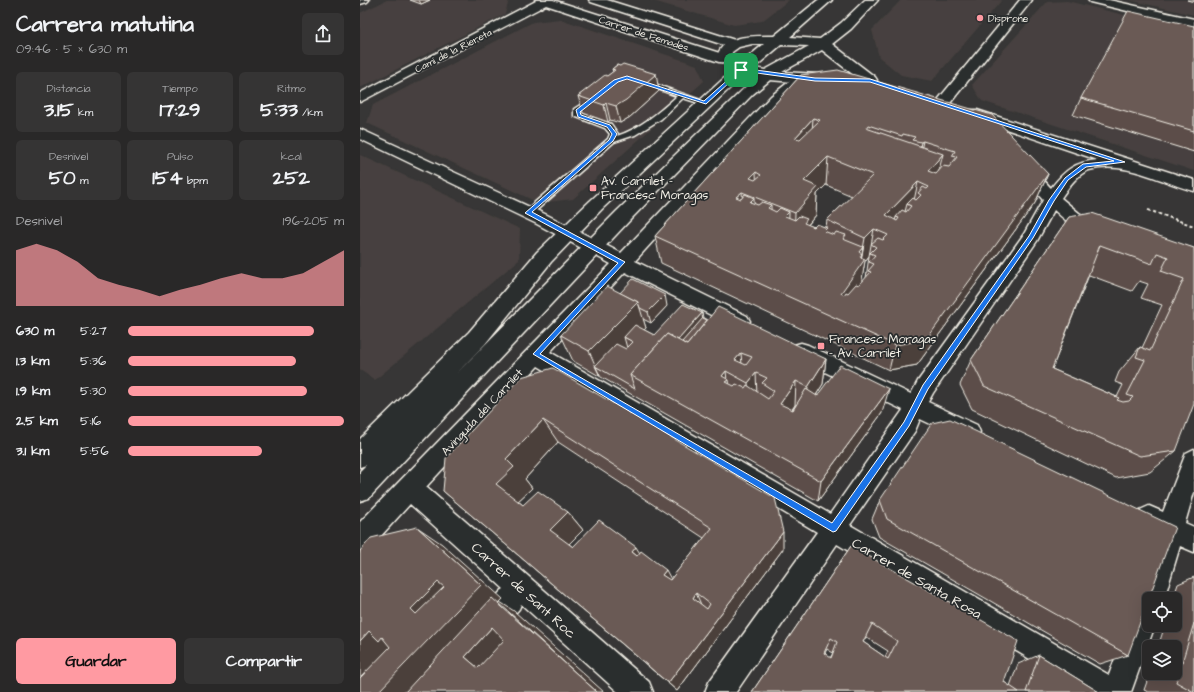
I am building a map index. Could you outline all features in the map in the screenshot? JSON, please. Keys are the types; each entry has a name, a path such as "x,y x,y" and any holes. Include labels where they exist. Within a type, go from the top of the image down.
{"main road":[{"path":"362,451 477,338 544,257 567,234 741,70 780,40 826,0"},
{"path":"360,489 593,247 748,91 768,74 823,44 846,26 872,0"},
{"path":"752,40 814,42 823,44 870,80 810,79 741,70 724,60 723,54 734,44 752,40"},
{"path":"810,79 830,75 844,59"}],"street":[{"path":"595,0 734,44"},
{"path":"942,104 1026,0"},
{"path":"1094,0 1194,23"},
{"name":"Carrer de Femades","path":"543,1 724,60"},
{"name":"Camí de la Riereta","path":"360,98 543,1"},
{"path":"810,79 858,94"},
{"name":"Avinguda del Carrilet","path":"360,540 622,262 736,144 775,100 793,84 810,79"},
{"path":"870,80 885,85"},
{"path":"928,99 1194,186"},
{"path":"360,133 528,213 622,262 755,328"},
{"path":"1016,160 1051,200 1077,221 1112,237"},
{"path":"719,692 907,424 925,387 1031,237 1051,200 1066,179 1084,166 1122,162"},
{"path":"784,342 987,441"},
{"name":"Carrer de Santa Rosa","path":"536,354 1112,692"},
{"path":"1154,592 1166,558 1176,509 1194,460"},
{"name":"Carrer de Sant Roc","path":"410,488 638,692"},
{"path":"1131,509 1194,540"},
{"path":"473,640 510,600"},
{"path":"1117,692 1142,623"}],"lane":[{"path":"638,80 705,103"},
{"path":"528,213 611,140 614,134 608,126 577,114 577,111 599,94"},
{"path":"611,140 628,135 658,117 682,95"}],"path":[{"path":"1148,210 1194,226"}],"shaded area":[{"path":"387,0 509,0 505,14 360,88 360,13"},
{"path":"650,0 789,0 762,21 734,25"},
{"path":"901,0 1002,0 932,81 901,75 879,57 872,30"},
{"path":"1129,0 1194,0 1194,15"},
{"path":"1067,1 1194,32 1194,171 982,101 972,85 1047,2"},
{"path":"560,19 697,65 704,81 573,199 539,203 367,123 373,105 533,22"},
{"path":"360,155 520,229 519,260 375,380 360,370"}],"building":[{"path":"1128,11 1194,26 1194,131 1081,98"},
{"path":"623,64 656,74 626,100 616,106 606,103 604,105 578,96 605,75 607,76 615,70 612,69 617,65 620,66"},
{"path":"838,70 992,115 1048,174 926,340 895,345 655,236 801,75","holes":["813,118 820,120 800,139 795,138","868,125 902,136 903,134 915,137 912,140 923,141 955,151 952,156 957,157 949,167 943,166 936,174 928,171 943,154 866,128","828,157 873,175 827,220 865,238 874,229 888,235 883,240 878,238 871,244 876,247 870,253 875,255 869,262 874,264 868,271 871,272 859,285 856,284 848,293 846,292 844,295 841,293 865,259 860,257 862,254 859,252 863,247 843,239 846,235 836,232 834,235 824,231 827,228 817,224 814,227 804,223 807,219 799,216 795,220 785,216 789,212 780,208 776,212 768,208 771,205 762,202 758,205 750,202 754,198 745,194 741,199 736,197 742,192 795,213 818,187 804,181","756,172 761,175 755,180 750,178","918,182 929,187 927,189 923,187 918,193 921,195 916,200 913,198 907,204 911,206 906,212 902,210 896,217 899,218 897,221 886,215"]},
{"path":"1092,213 1194,248 1194,404 1176,451 1140,456 984,386 971,360 1069,217","holes":["1100,245 1152,264 1157,253 1168,257 1161,271 1184,279 1150,351 1140,347 1136,357 1145,360 1127,395 1133,397 1129,401 1123,402 1117,400 1119,398 1052,369"]},
{"path":"633,279 665,295 648,312 640,308 638,302 620,293"},
{"path":"607,286 638,302 589,351 561,335"},
{"path":"683,304 702,313 678,340 667,334 630,375 635,389 595,366 616,344 626,349 633,342 624,337 635,325 654,335"},
{"path":"718,307 826,359 808,387 796,381 780,404 793,410 806,389 817,396 840,365 889,389 821,481 630,375 667,334 687,345","holes":["741,353 752,357 746,365 735,360","726,371 748,383 756,373 767,378 762,383 774,391 768,399 747,385 745,388 736,384 734,386 726,382 729,380 722,376"]},
{"path":"703,318 707,320 687,345 682,342"},
{"path":"553,368 775,498 783,532 668,683 443,491 446,458 521,377","holes":["543,420 712,528 670,580 662,575 666,570 641,551 637,556 632,552 636,547 599,520 573,547 550,530 568,512 538,491 523,505 496,484 514,467 506,459","696,593 710,604 707,609 693,598"]},
{"path":"950,419 1175,527 1151,592 1142,592 1142,617 1128,655 887,519 880,500 932,423"},
{"path":"417,527 481,585 378,692 360,692 360,678 390,647 382,637 379,641 369,631 360,641 360,551 371,538","holes":["438,582 444,587 416,614 411,609"]},
{"path":"851,546 1018,641 1004,682 1019,692 752,692","holes":["872,624 897,641 888,659 863,642","831,638 837,642 831,658 824,653"]},
{"path":"492,598 597,692 405,692","holes":["492,627 504,640 478,668 465,657"]},
{"path":"1194,623 1194,692 1176,682 1177,680 1182,680 1182,662"},
{"path":"1039,655 1099,692 1026,692"}],"place":[{"name":"Disprone","path":"980,18"},
{"name":"Av. Carrilet - Francesc Moragas","path":"593,188"},
{"name":"Francesc Moragas - Av. Carrilet","path":"821,346"}],"route":[{"path":"741,70 815,80 870,80 1122,162 1084,166 1066,179 1051,200 1031,237 925,387 907,424 833,528 536,354 622,262 528,213 611,140 614,134 613,130 608,126 579,116 577,111 616,81 627,77 705,103 741,70"}]}
